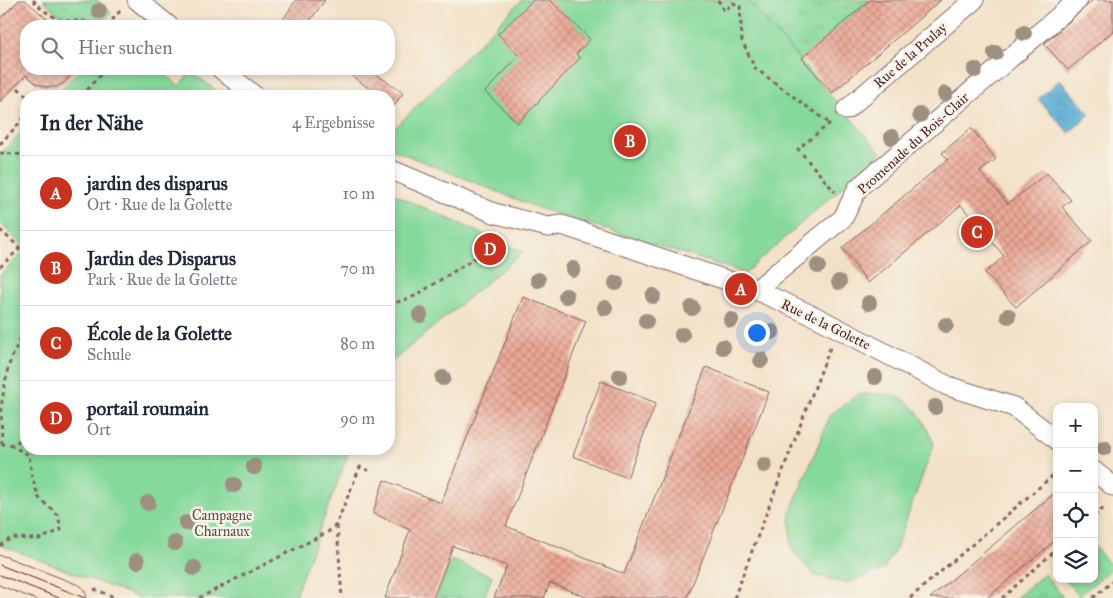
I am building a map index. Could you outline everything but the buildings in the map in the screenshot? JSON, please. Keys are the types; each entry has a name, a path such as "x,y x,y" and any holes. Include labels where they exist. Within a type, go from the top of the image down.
{"street":[{"path":"137,0 162,20"},
{"name":"Rue de la Prulay","path":"846,110 974,0"},
{"name":"Promenade du Bois-Clair","path":"756,290 843,218 858,188 1078,0"},
{"path":"229,75 247,90"},
{"name":"Rue de la Golette","path":"395,172 494,213 548,227 562,225 756,290 837,328 948,386 1014,407 1053,437"},
{"path":"1098,473 1113,486"},
{"path":"0,570 72,598"}],"path":[{"path":"33,0 43,10 59,20"},
{"path":"718,0 724,11 733,3 740,6 742,41 755,68 829,123"},
{"path":"112,20 120,11"},
{"path":"87,90 100,75"},
{"path":"846,110 798,149 848,208"},
{"path":"0,144 20,122"},
{"path":"0,153 20,154"},
{"path":"0,230 20,248 0,267"},
{"path":"395,303 415,296 505,239"},
{"path":"734,598 837,328"},
{"path":"20,338 8,367 1,407 1,444 10,445 20,450"},
{"path":"10,445 20,441"},
{"path":"0,546 11,538 39,539 61,530 58,515 39,498 32,477 29,455"},
{"path":"199,598 328,532 336,525 360,467 372,472"},
{"path":"910,598 1053,475"},
{"path":"1098,513 1106,506"},
{"path":"336,525 342,598"},
{"path":"1002,598 1053,553"},
{"path":"1093,598 1113,581"}],"green space":[{"path":"43,0 97,0 112,13 104,20 75,20 60,15"},
{"path":"522,0 747,0 881,153 745,273 538,208 395,150 395,128"},
{"path":"747,0 870,0 800,60"},
{"path":"74,75 165,75 179,86 188,75 195,75 216,90 61,90"},
{"path":"20,133 20,243 0,223 0,155"},
{"path":"395,195 523,252 395,359"},
{"name":"Campagne Charnaux","path":"20,255 20,455 348,455 294,598 140,598 0,545 0,275"},
{"path":"859,394 886,394 903,399 920,416 934,444 896,548 883,570 845,583 814,575 791,549 790,513 831,414"},
{"path":"1098,551 1113,568 1098,580"},
{"path":"451,560 492,576 484,598 436,598"},
{"path":"1044,574 1064,598 1016,598"},
{"path":"1068,583 1095,583 1079,596"}],"water":[{"path":"1060,80 1090,114 1069,133 1038,99"}],"tram line":[{"path":"0,565 85,598"},
{"path":"0,575 59,598"}],"place":[{"name":"Jardin des Disparus","path":"630,141"},
{"name":"École de la Golette","path":"977,232"},
{"name":"portail roumain","path":"490,249"},
{"name":"jardin des disparus","path":"741,289"}]}
